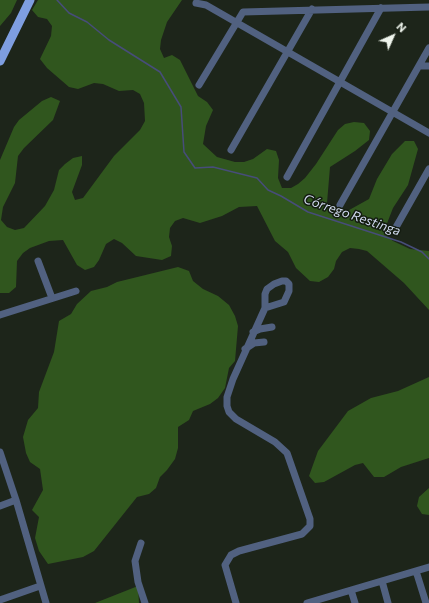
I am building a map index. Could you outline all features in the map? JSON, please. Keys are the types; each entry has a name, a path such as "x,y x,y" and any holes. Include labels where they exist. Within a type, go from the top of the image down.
{"main road":[{"path":"1,55 30,0"}],"street":[{"path":"196,3 206,5 392,112 426,129 429,133"},
{"path":"199,85 242,12 429,7"},
{"path":"287,177 381,8"},
{"path":"231,150 312,9"},
{"path":"340,205 429,48"},
{"path":"419,66 429,66"},
{"path":"395,229 429,169"},
{"path":"38,261 52,298"},
{"path":"0,315 76,291"},
{"path":"236,603 225,565 231,555 239,551 302,534 310,526 310,519 287,453 275,442 236,419 227,406 227,397 245,349 265,308"},
{"path":"252,334 260,329 272,327"},
{"path":"245,349 260,342 252,334"},
{"path":"0,452 16,500 46,603"},
{"path":"0,506 16,500"},
{"path":"140,544 136,561 138,582 145,603"},
{"path":"307,603 317,602 351,590 429,567"},
{"path":"416,570 426,603"},
{"path":"382,581 388,603"},
{"path":"0,600 40,586"},
{"path":"351,590 355,603"}],"green space":[{"path":"0,0 17,0 11,13 0,26"},
{"path":"38,0 182,0 167,22 161,40 160,49 164,58 172,55 180,60 198,96 207,102 213,110 206,126 203,144 217,157 235,162 244,162 253,159 267,149 276,151 279,160 278,178 282,188 291,188 305,178 338,130 345,124 354,122 364,123 370,131 369,140 330,167 327,203 333,210 342,214 369,199 377,179 392,154 405,141 414,141 418,149 408,185 393,208 386,226 386,235 393,241 410,249 429,251 429,310 404,283 367,251 359,249 350,248 342,252 336,261 334,269 328,277 319,282 310,281 296,268 288,252 275,241 257,206 239,207 222,216 200,223 183,218 175,221 170,228 169,237 172,246 171,256 162,260 136,256 122,243 114,239 106,244 94,267 85,270 77,265 63,240 49,241 30,248 23,253 17,261 16,287 9,293 0,293 0,160 14,127 19,120 42,101 51,97 60,101 53,120 24,148 18,156 15,183 3,207 1,220 7,227 15,230 24,228 45,206 54,190 59,170 73,158 82,156 82,165 72,192 75,200 83,198 114,156 140,130 145,121 144,103 140,94 133,90 119,91 103,84 94,83 78,89 69,87 47,68 40,59 51,36 52,26 47,19 38,17 32,10"},
{"path":"178,267 189,271 193,281 203,289 218,296 229,305 235,316 238,326 235,361 229,368 225,388 218,398 210,404 193,411 189,420 178,427 178,448 175,459 160,477 156,488 149,494 137,497 94,551 83,557 48,564 39,551 35,538 39,517 32,510 43,490 40,469 30,462 26,453 23,437 28,420 38,408 39,392 54,352 59,321 71,314 77,304 91,291 107,287 117,282"},
{"path":"429,377 429,458 401,467 384,477 374,477 363,463 355,465 324,482 315,483 309,476 318,451 348,411 371,398 398,391"},
{"path":"429,488 429,515 422,514 417,506 419,497"},
{"path":"138,586 139,603 95,603"}],"waterway":[{"name":"Córrego Restinga","path":"57,0 69,13 87,22 109,40 160,72 181,107 184,152 195,168 213,167 257,178 268,190 308,212 401,242 422,252 429,259"}]}
